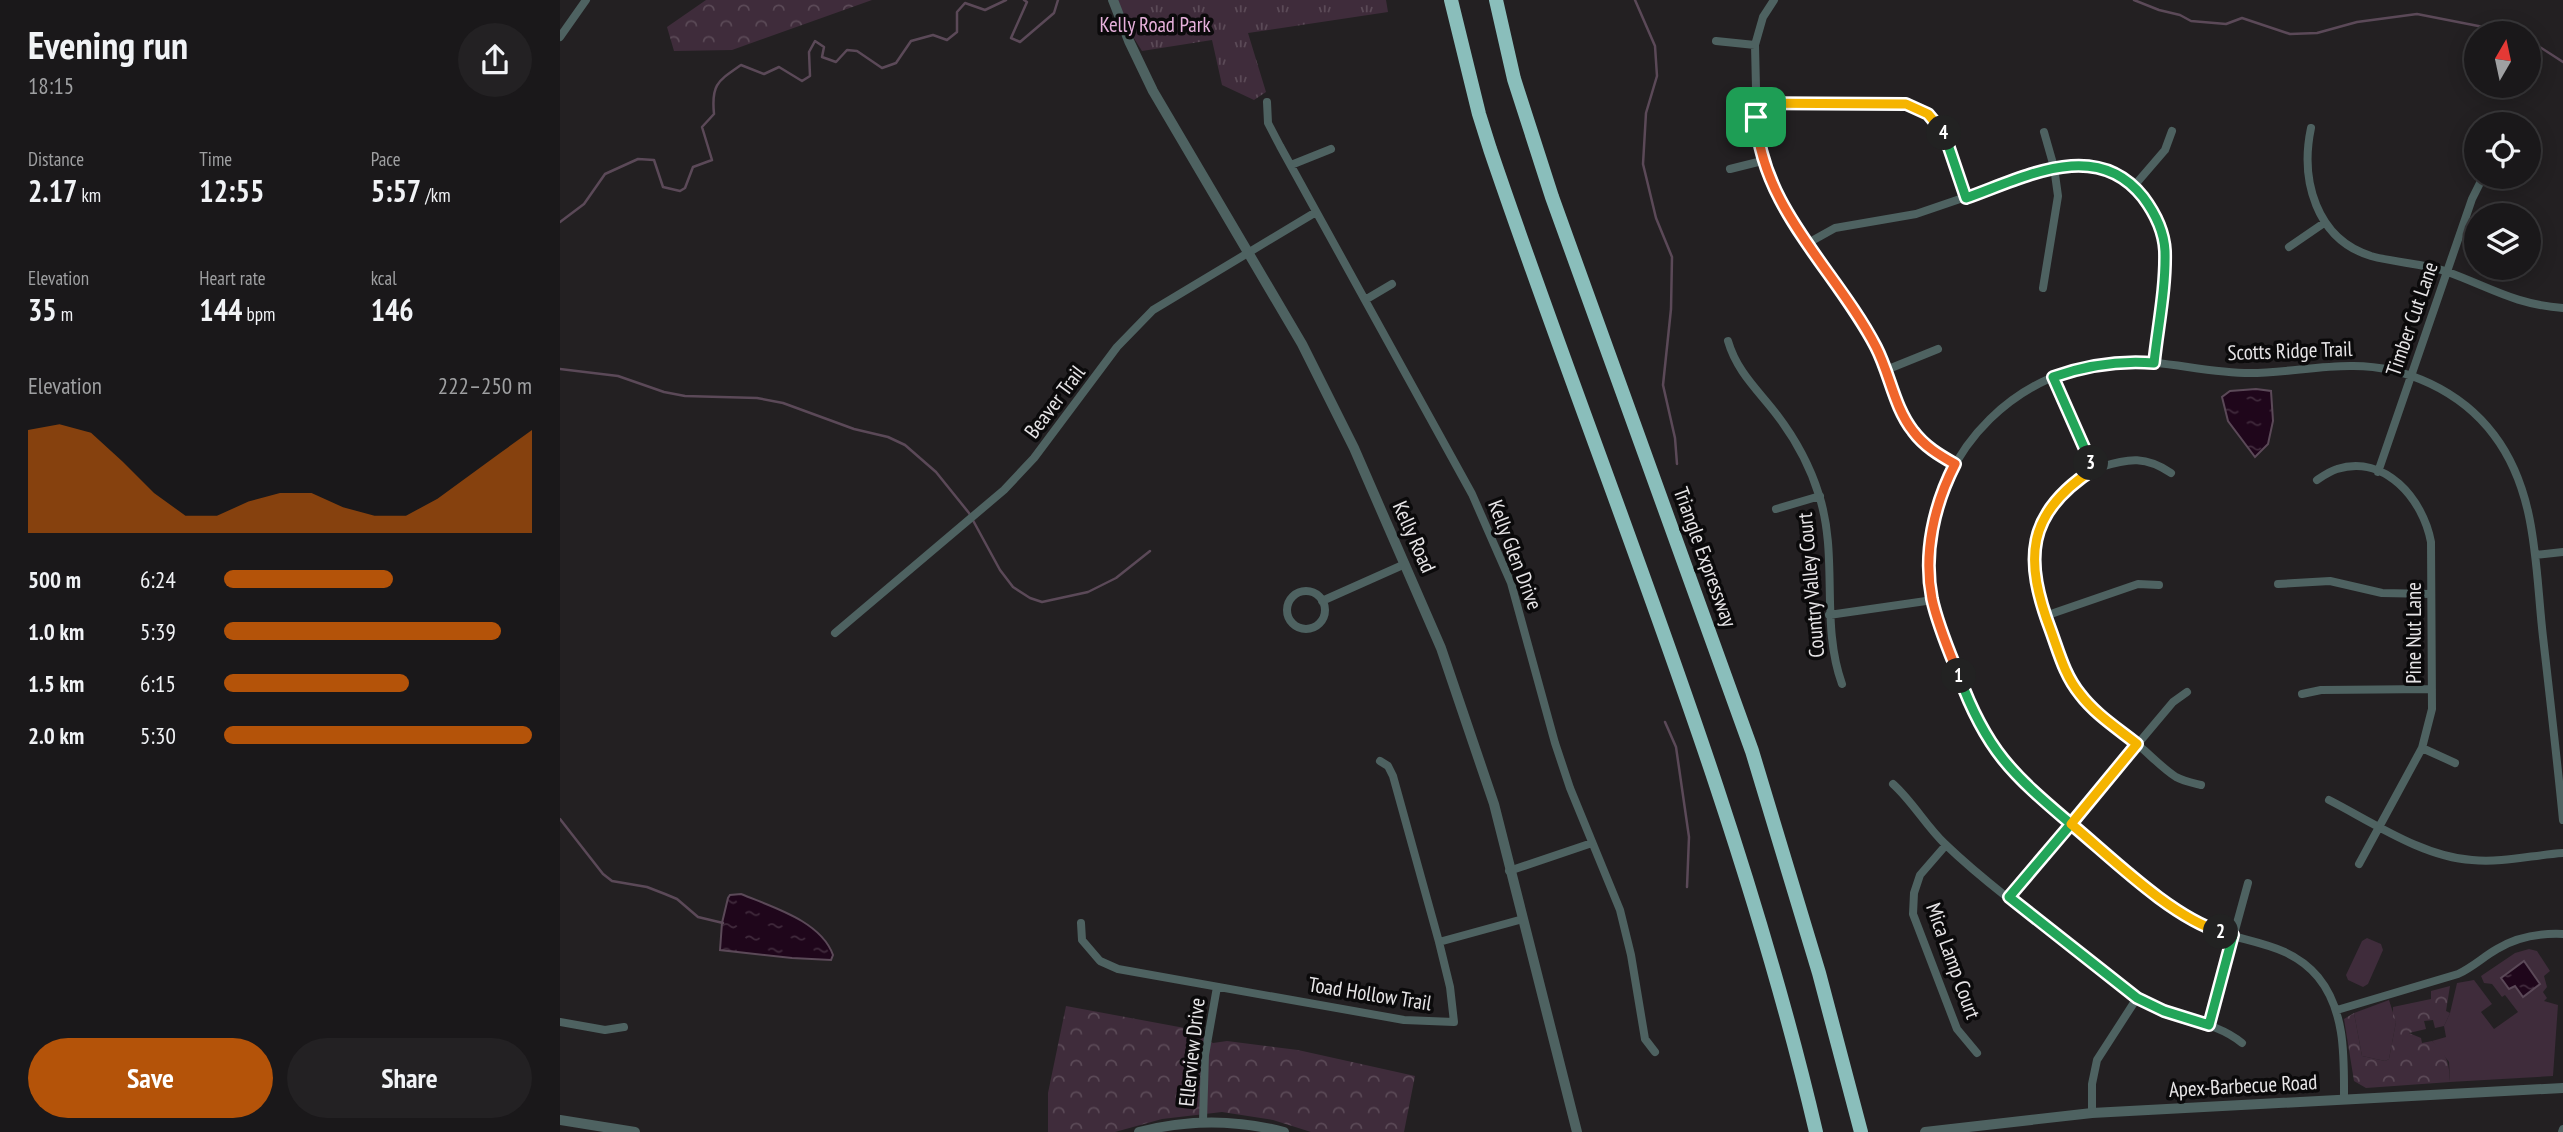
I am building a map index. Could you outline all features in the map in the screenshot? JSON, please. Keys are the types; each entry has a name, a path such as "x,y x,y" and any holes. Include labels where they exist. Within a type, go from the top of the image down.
{"highway":[{"path":"1451,0 1479,114 1509,205 1706,754 1754,903 1816,1132"},
{"name":"Triangle Expressway","path":"1496,0 1517,90 1552,197 1752,751 1819,973 1861,1132"}],"street":[{"path":"560,37 586,0"},
{"name":"Kelly Road","path":"1113,0 1153,91 1302,344 1354,448 1441,648 1494,804 1577,1132"},
{"path":"1774,0 1763,17 1755,45 1757,132 1762,161 1779,198 1871,339 1906,421 1930,448 1955,464"},
{"path":"1716,41 1755,45"},
{"name":"Kelly Glen Drive","path":"1267,102 1268,123 1472,494 1491,534 1511,583 1555,743 1623,920 1646,1039 1655,1052"},
{"path":"1756,103 1897,104 1921,109 1934,119 1944,132 1966,198"},
{"path":"2311,128 2306,150 2313,197 2324,223 2343,241 2370,256 2447,272 2511,299 2563,307"},
{"path":"2134,186 2165,150 2172,131"},
{"path":"2043,288 2057,205 2054,167 2044,132"},
{"path":"1292,165 1331,149"},
{"path":"1730,169 1762,161"},
{"path":"1808,243 1835,228 1916,214 2054,167 2073,165 2101,169 2134,186 2158,221 2165,249 2154,363"},
{"name":"Timber Cut Lane","path":"2378,471 2477,189"},
{"name":"Beaver Trail","path":"835,632 1004,490 1034,458 1117,347 1153,310 1316,212"},
{"path":"2289,247 2324,223"},
{"path":"1365,300 1392,284"},
{"name":"Country Valley Court","path":"1728,341 1736,364 1798,444 1819,496 1829,541 1829,615 1835,663 1842,684"},
{"path":"1886,370 1938,349"},
{"name":"Scotts Ridge Trail","path":"2344,1100 2337,1010 2324,986 2304,963 2276,947 2201,925 2171,906 2015,774 1990,744 1971,709 1933,600 1930,568 1932,533 1939,499 1955,464 1975,435 2001,409 2033,386 2081,368 2117,361 2232,373 2364,366 2411,376 2436,387 2466,406 2500,443 2526,498 2558,728 2563,820"},
{"path":"2053,377 2094,469"},
{"path":"2171,473 2148,461 2123,461 2094,469 2073,482 2046,514 2038,533 2034,569 2045,617 2066,671 2078,692 2096,711 2177,778 2202,785"},
{"path":"2317,480 2337,469 2348,467 2378,471"},
{"name":"Pine Nut Lane","path":"2359,864 2422,748 2430,722 2432,690 2431,542 2425,516 2410,494 2378,471"},
{"path":"1776,509 1819,496"},
{"path":"2535,555 2563,552"},
{"path":"1322,601 1405,564"},
{"path":"2278,584 2319,580 2382,593 2431,594"},
{"path":"2045,617 2138,584 2159,585"},
{"path":"1313,593 1322,601 1322,620 1312,628 1299,628 1289,620 1287,608 1291,597 1296,594 1313,593"},
{"path":"1829,615 1933,600"},
{"path":"2302,694 2321,690 2432,690"},
{"path":"2009,897 2173,702 2187,692"},
{"path":"2422,748 2455,763"},
{"name":"Toad Hollow Trail","path":"1082,923 1082,940 1100,961 1118,969 1404,1020 1454,1022 1450,987 1439,942 1393,776 1388,766 1380,761"},
{"path":"1893,784 1908,797 1946,845 2137,998 2164,1011 2228,1032 2242,1044"},
{"path":"2329,800 2426,850 2457,859 2499,860 2563,853"},
{"path":"1509,871 1592,844"},
{"name":"Mica Lamp Court","path":"1946,845 1920,875 1914,893 1913,915 1957,1030 1977,1053"},
{"path":"2209,1025 2248,883"},
{"path":"1439,942 1523,919"},
{"path":"2337,1010 2458,974 2475,966 2493,951 2515,941 2537,934 2563,934"},
{"name":"Ellerview Drive","path":"1203,1121 1205,1055 1217,987"},
{"path":"2092,1113 2092,1084 2097,1060 2137,998"},
{"path":"560,1022 605,1030 624,1027"},
{"name":"Apex-Barbecue Road","path":"1925,1132 2092,1113 2563,1088"},
{"path":"560,1119 635,1132"},
{"path":"1139,1132 1203,1121 1248,1124 1284,1132"}],"green space":[{"path":"706,0 872,0 732,50 674,51 667,27"},
{"name":"Kelly Road Park","path":"1110,0 1386,0 1388,12 1248,33 1266,92 1254,100 1222,85 1212,40 1142,51"},
{"path":"2367,938 2381,944 2383,950 2368,984 2363,987 2348,980 2346,975 2362,941"},
{"path":"2529,949 2537,951 2550,971 2544,976 2547,987 2543,992 2547,998 2544,1001 2558,1005 2553,1076 2450,1082 2449,1062 2432,1041 2446,1037 2444,1026 2457,983 2474,980 2492,1004 2481,1012 2494,1029 2518,1012 2505,995 2502,997 2492,984 2484,983 2481,976 2515,953"},
{"path":"2450,986 2446,1011 2450,1013 2444,1026 2435,1028 2433,1020 2424,1021 2426,1029 2409,1033 2421,1038 2422,1043 2432,1041 2441,1051 2448,1063 2450,1082 2366,1088 2354,1081 2344,1019 2354,1013 2362,1056 2385,1061 2389,1059 2396,1022 2393,1007 2431,999 2431,991"},
{"path":"2389,1000 2396,1022 2389,1059 2385,1061 2362,1056 2354,1013"},
{"path":"1066,1006 1190,1029 1213,1043 1227,1041 1298,1050 1415,1076 1404,1132 1311,1132 1273,1120 1222,1112 1162,1119 1115,1132 1048,1132 1048,1093"}],"water":[{"path":"2230,391 2271,391 2273,421 2268,444 2255,457 2228,421 2222,397"},
{"path":"741,894 807,924 827,943 833,955 831,960 720,950 722,923 728,898 730,895"},
{"path":"2524,961 2540,984 2523,997 2515,986 2509,989 2501,978"}],"waterway":[{"path":"560,222 584,204 605,174 638,159 654,160 663,187 680,191 685,188 693,167 712,160 702,127 714,114 715,90 722,80 741,65 764,74 779,67 802,81 810,76 809,52 815,41 824,47 822,57 836,62 847,50 857,51 882,68 896,63 911,41 933,35 947,40 957,32 957,12 965,3 985,10 1006,0"},
{"path":"1024,0 1027,2 1011,38 1020,42 1054,13 1058,0"},
{"path":"1635,0 1655,46 1657,76 1646,113 1643,164 1656,218 1672,257 1671,309 1663,385 1675,438 1677,464"},
{"path":"2134,0 2191,21 2226,24 2242,18 2290,34 2317,33 2357,22 2417,14 2464,23"},
{"path":"2541,48 2563,62"},
{"path":"560,369 618,376 664,392 685,396 757,398 783,403 905,445 936,472 969,513 1000,570 1013,587 1042,602 1088,592 1116,578 1150,551"},
{"path":"1665,722 1676,747 1689,837 1687,887"},
{"path":"560,819 603,874 612,881 647,887 677,899 698,917 723,923"}],"route":[{"path":"1756,117 1756,103 1906,104 1921,109 1940,125 1966,198 2054,167 2087,166 2113,173 2134,186 2158,221 2165,261 2154,363 2102,363 2053,377 2094,469 2073,482 2049,508 2036,541 2034,569 2045,617 2072,683 2096,711 2137,744 2071,824 2171,906 2201,925 2233,935 2209,1025 2164,1011 2137,998 2009,897 2071,824 2030,789 1990,744 1971,709 1940,626 1930,582 1930,546 1936,512 1946,481 1955,464 1924,444 1906,421 1878,350 1785,209 1771,183 1762,161 1756,117"}]}
